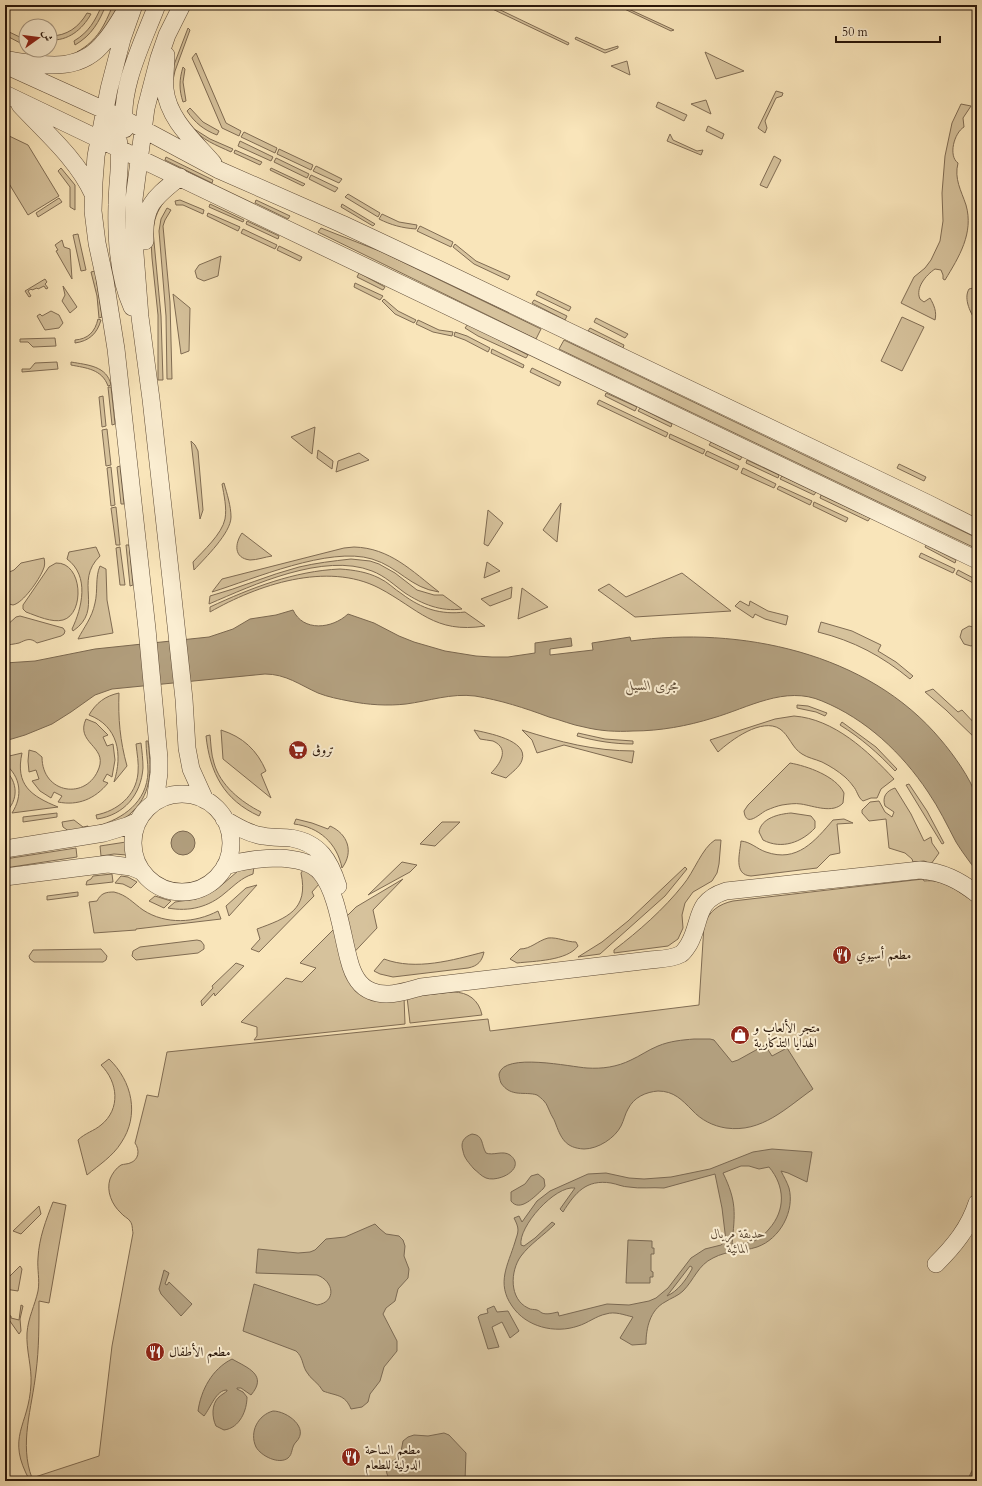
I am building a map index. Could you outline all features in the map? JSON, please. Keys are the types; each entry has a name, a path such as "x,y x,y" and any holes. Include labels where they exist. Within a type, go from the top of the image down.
{"street":[{"path":"5,60 55,66 78,62 88,57 105,42 130,5"},
{"path":"134,5 114,64 99,139 93,195 95,227 116,349 147,629 159,758 159,773 155,802"},
{"path":"139,158 127,136 124,119 127,93 131,74 157,5"},
{"path":"182,5 167,35 152,81 139,158 133,220 140,317 151,399 176,623 189,758 195,780 205,800"},
{"path":"167,35 165,89 171,112 181,126 219,170"},
{"path":"5,65 124,119 219,170 342,224 436,268 977,528"},
{"path":"9,96 977,560"},
{"path":"9,96 76,165 89,184 93,195"},
{"path":"105,111 115,124 120,149 117,214 119,255 129,299 133,309 140,317"},
{"path":"140,317 146,295 144,228 147,212 158,194 180,177"},
{"path":"185,794 196,796 205,800 216,808 224,819 229,830 231,842 225,866 211,883 201,888 190,892 168,891 148,880 136,862 133,852 133,841 134,831 138,821 148,807 164,797 185,794"},
{"path":"224,819 252,834 302,840 317,848 323,854 333,871 343,905 355,966"},
{"path":"5,849 104,833 138,821"},
{"path":"225,866 248,859 288,858 309,864 321,872 331,891 355,966 369,977 384,985 401,987 421,987 675,956 681,954 688,946 699,914 705,905 712,898 726,891 920,870 944,874 956,879 977,894"},
{"path":"5,877 108,864 125,866 141,871"},
{"path":"936,1264 957,1242 973,1216 977,1203"}],"green space":[{"path":"102,5 106,5 94,28 86,37 75,45 74,41 84,34 91,26"},
{"path":"113,5 117,5 115,13 98,40 78,54 77,52 90,43 100,32"},
{"path":"484,5 490,5 569,43 568,45"},
{"path":"616,5 620,5 674,30 671,31"},
{"path":"87,13 91,14 79,30 63,39 58,40 58,35 72,30"},
{"path":"188,28 190,30 173,80 172,70"},
{"path":"5,30 18,36 18,42 5,35"},
{"path":"576,37 605,50 618,46 618,48 605,53 575,39"},
{"path":"705,52 744,71 716,79"},
{"path":"196,53 226,123 241,131 239,136 222,128 192,58"},
{"path":"627,61 630,75 611,66"},
{"path":"183,67 185,69 183,82 186,101 183,102 180,85"},
{"path":"776,91 783,93 782,96 776,98 765,121 767,128 765,133 758,128"},
{"path":"706,100 711,114 691,104"},
{"path":"658,102 687,115 684,121 656,107"},
{"path":"961,104 971,106 963,118 964,127 957,134 955,139 953,155 958,163 957,179 968,215 967,235 960,254 945,280 943,279 941,270 935,269 925,278 920,286 920,299 924,302 930,298 935,309 935,320 901,303 914,277 925,268 931,260 940,241 943,221 942,193 945,156 952,123"},
{"path":"190,108 203,122 219,131 217,135 208,131 193,119 187,111"},
{"path":"708,126 724,134 722,139 706,131"},
{"path":"191,127 210,139 233,149 231,152 210,142 195,132"},
{"path":"244,132 277,148 275,153 241,137"},
{"path":"5,134 28,145 59,196 28,215 5,177"},
{"path":"670,134 673,140 697,151 703,150 701,155 667,141"},
{"path":"240,141 273,157 271,161 238,146"},
{"path":"279,149 313,165 311,170 277,154"},
{"path":"235,150 262,162 260,165 234,153"},
{"path":"774,156 781,160 767,188 760,185"},
{"path":"166,157 213,180 212,183 165,160"},
{"path":"276,158 309,174 307,178 274,162"},
{"path":"316,166 342,179 339,183 313,171"},
{"path":"61,168 75,185 75,210 70,207 70,187 58,171"},
{"path":"271,168 305,184 303,186 270,170"},
{"path":"311,175 338,188 335,192 309,179"},
{"path":"348,194 380,213 378,217 345,197"},
{"path":"59,198 62,202 38,217 36,213"},
{"path":"180,200 204,210 203,214 183,205 176,205 175,201"},
{"path":"256,200 290,216 288,219 255,203"},
{"path":"163,201 164,202 156,216 153,231 161,316 163,380 158,380 158,315 150,224"},
{"path":"210,204 244,220 243,222 209,207"},
{"path":"342,204 375,224 373,226 341,207"},
{"path":"167,208 171,210 163,226 170,302 172,379 167,379 166,316 159,231 161,219"},
{"path":"208,213 240,227 238,231 207,216"},
{"path":"382,214 399,222 417,225 416,229 397,226 383,221 379,219"},
{"path":"247,221 279,236 278,239 246,224"},
{"path":"420,226 453,242 451,247 417,231"},
{"path":"321,228 382,252 541,329 536,339 318,232"},
{"path":"243,229 277,245 275,249 241,233"},
{"path":"78,234 86,270 81,271 73,235"},
{"path":"62,240 64,247 70,249 72,279 56,251 58,250 55,245"},
{"path":"455,244 476,261 510,276 508,280 474,264 453,247"},
{"path":"279,246 302,257 300,261 277,250"},
{"path":"221,256 218,276 204,281 197,278 195,271 199,265"},
{"path":"95,271 102,317 99,318 97,296 91,272"},
{"path":"359,273 385,287 383,290 357,277"},
{"path":"45,279 47,282 45,284 48,288 46,289 44,286 38,289 31,289 28,291 31,296 29,297 25,291"},
{"path":"355,283 383,296 380,300 354,287"},
{"path":"63,286 77,307 70,313 62,301 65,295"},
{"path":"977,287 977,323 967,302 967,293 969,289"},
{"path":"538,291 571,307 569,311 536,295"},
{"path":"173,294 190,308 189,351 181,354"},
{"path":"384,299 398,311 416,320 414,323 395,314 382,301"},
{"path":"534,300 567,316 565,320 532,303"},
{"path":"51,311 59,315 63,323 59,328 45,330 37,316 40,314 42,316"},
{"path":"902,317 924,327 902,371 881,361"},
{"path":"596,318 628,334 625,338 594,322"},
{"path":"98,319 101,320 95,333 84,341 75,343 75,340 84,338 93,331"},
{"path":"418,320 439,330 453,332 452,336 433,332 416,324"},
{"path":"468,324 528,355 526,358 478,336 465,328"},
{"path":"590,328 624,345 623,348 588,331"},
{"path":"455,332 467,336 490,348 488,352 454,336"},
{"path":"55,338 56,346 33,347 28,342 20,342 20,339"},
{"path":"564,340 977,538 977,549 559,349"},
{"path":"492,349 524,365 523,368 491,353"},
{"path":"57,362 58,369 22,372 22,369 30,369 35,363"},
{"path":"71,362 101,370 109,379 111,385 108,386 102,376 93,370 71,365"},
{"path":"532,368 561,382 559,386 530,372"},
{"path":"108,387 111,387 115,424 112,425"},
{"path":"606,393 637,407 635,411 605,396"},
{"path":"103,396 106,426 102,427 99,397"},
{"path":"599,400 668,433 666,437 597,404"},
{"path":"640,408 672,424 671,427 638,411"},
{"path":"315,427 312,454 291,437"},
{"path":"107,429 111,465 106,466 102,430"},
{"path":"670,434 705,450 703,454 669,438"},
{"path":"191,441 198,451 203,510 200,519"},
{"path":"711,442 742,457 740,460 709,445"},
{"path":"318,450 333,461 332,469 317,458"},
{"path":"707,451 739,466 737,470 705,455"},
{"path":"359,453 369,460 336,472 338,461"},
{"path":"747,460 779,475 778,478 746,463"},
{"path":"899,464 926,477 924,481 897,468"},
{"path":"120,466 124,504 121,504 117,467"},
{"path":"111,467 115,505 111,506 107,468"},
{"path":"743,468 776,484 774,488 741,473"},
{"path":"782,476 816,492 814,495 780,479"},
{"path":"224,483 229,500 231,517 230,523 217,545 194,570 193,562 212,542 223,525 226,510 222,484"},
{"path":"779,486 812,501 810,505 777,489"},
{"path":"821,495 870,518 868,521 820,498"},
{"path":"814,502 848,518 846,522 813,506"},
{"path":"561,503 557,542 543,530"},
{"path":"116,507 120,545 116,545 111,508"},
{"path":"488,510 503,523 488,546 484,544"},
{"path":"242,533 272,556 255,560 244,559 237,550 238,541"},
{"path":"126,545 129,545 133,585 130,586"},
{"path":"926,545 956,560 955,563 925,547"},
{"path":"96,547 100,556 92,566 89,576 87,614 82,623 73,631 72,629 79,612 82,592 79,574 67,559 69,552"},
{"path":"120,547 125,585 120,585 116,548"},
{"path":"344,548 367,548 390,556 410,569 439,592 420,586 390,567 372,559 355,556 314,560 270,572 212,592 222,579"},
{"path":"921,553 955,569 953,573 919,557"},
{"path":"44,558 44,568 26,596 13,605 5,603 5,574 14,570 21,563"},
{"path":"351,559 370,561 379,564 395,573 417,590 434,595 443,595 462,609 454,610 439,608 425,604 405,593 385,578 372,571 353,566 332,565 289,573 246,588 209,604 210,596 288,570 325,562"},
{"path":"487,562 500,571 484,578"},
{"path":"56,563 65,565 72,571 76,579 78,589 78,599 75,608 70,616 59,621 40,617 26,612 23,609 23,605 49,567"},
{"path":"100,566 106,569 107,600 113,633 78,639 94,608 98,570"},
{"path":"340,569 370,574 385,581 417,604 440,612 465,612 485,626 467,628 440,623 428,618 379,588 359,580 337,577 315,577 270,585 229,602 210,612 210,607 257,587 306,573"},
{"path":"958,570 977,580 977,585 956,574"},
{"path":"682,573 731,611 635,617 598,590 609,584 626,597"},
{"path":"512,587 511,598 490,606 481,599"},
{"path":"522,588 548,607 518,619"},
{"path":"740,601 749,606 750,601 768,611 788,616 786,625 765,619 755,614 753,618 735,606"},
{"path":"20,616 63,628 65,631 64,634 37,643 32,640 28,640 5,645 5,627 16,617"},
{"path":"821,622 852,631 881,645 878,651 896,662 913,676 910,679 889,663 867,650 844,640 818,632"},
{"path":"969,626 977,629 977,643 971,646 964,644 960,637 962,630"},
{"path":"933,689 958,712 962,710 977,726 977,740 925,692"},
{"path":"119,693 120,730 127,766 114,782 118,761 116,742 106,726 99,720 89,715 101,701 109,696"},
{"path":"797,705 808,706 827,713 825,716 816,712 797,708"},
{"path":"794,716 809,718 823,723 849,738 873,758 894,779 881,789 877,798 871,798 863,801 845,777 825,764 802,754 780,729 773,726 756,728 747,732 739,736 718,752 710,740 775,719"},
{"path":"86,719 96,723 108,735 103,737 107,746 113,744 115,760 112,777 107,774 103,781 108,783 98,793 86,800 72,803 58,802 62,796 54,792 51,798 40,791 32,781 39,779 36,770 29,772 29,750 36,752 42,757 44,769 49,779 57,785 66,789 76,789 85,785 93,779 99,768 100,761 99,754 87,739 85,734 84,727"},
{"path":"842,722 876,747 897,769 895,771 869,746 840,725"},
{"path":"221,730 236,736 254,751 266,771 261,774 271,798 223,759"},
{"path":"474,730 506,739 519,747 522,753 521,763 506,778 491,773 502,757 501,748 493,741 480,739"},
{"path":"522,730 591,748 634,751 632,763 564,745 537,753 532,740"},
{"path":"578,733 605,739 633,741 633,744 612,743 591,739 577,736"},
{"path":"210,735 213,760 221,779 239,798 261,812 259,816 237,802 221,784 215,773 208,749 206,736"},
{"path":"146,741 148,741 150,769 147,787 140,804 122,820 97,826 116,819 124,814 132,808 143,792 147,783 148,772"},
{"path":"141,743 143,759 142,778 135,795 123,808 107,817 97,819 96,815 118,806 134,789 138,773 136,744"},
{"path":"22,753 20,764 21,773 27,788 33,794 58,807 12,813 18,800 19,787 14,775 5,764 5,757"},
{"path":"790,763 812,769 835,782 844,793 843,803 829,809 799,804 776,806 754,818 747,819 744,811 748,805"},
{"path":"5,770 14,785 15,797 10,808 5,813"},
{"path":"909,784 927,811 944,843 942,844 906,785"},
{"path":"895,788 911,814 924,841 931,837 932,843 939,853 931,864 924,861 913,862 912,859 905,853 889,848 886,819 869,821 862,813 862,810 870,802 879,801 885,812 892,817 894,812 885,806 884,797 889,791"},
{"path":"57,813 57,817 23,822 23,817"},
{"path":"791,813 811,816 815,821 815,828 798,841 791,843 777,844 763,840 759,832 763,823 781,814"},
{"path":"296,819 328,829 330,826 341,834 345,839 348,850 346,862 342,868 336,851 326,838 311,829 294,824"},
{"path":"844,819 853,823 837,824 840,853 830,855 817,868 751,876 745,875 740,868 739,857 741,841 766,852 777,855 787,855 804,848 812,842 833,820"},
{"path":"74,820 83,827 88,826 88,829 70,832 63,827 62,822"},
{"path":"442,822 460,822 435,846 420,844"},
{"path":"715,840 721,840 717,873 712,881 693,892 685,903 682,915 683,928 678,939 668,946 614,953 614,950 668,903 687,880 702,854"},
{"path":"126,842 127,855 114,854 101,856 100,846"},
{"path":"76,848 77,857 5,868 5,859"},
{"path":"402,862 417,865 410,872 368,895"},
{"path":"254,866 253,874 242,880 212,902 191,909 168,908 175,902 196,899 206,895 217,889 238,871"},
{"path":"685,867 687,869 665,896 600,954 578,957 602,942 628,921"},
{"path":"303,870 308,871 320,883 312,892 314,896 259,952 251,949 260,939 257,929 278,921 293,911 299,904 302,896 303,886 301,873"},
{"path":"112,874 113,882 86,885 87,881 93,876"},
{"path":"121,876 128,877 137,882 131,888 123,884 115,883"},
{"path":"403,879 373,910 377,928 344,963 346,971 404,997 405,1024 254,1040 257,1036 257,1027 241,1022 286,978 302,982 316,968 300,963 356,907"},
{"name":"حديقة مريال المائية","path":"923,879 924,881 943,883 971,900 977,892 977,1461 967,1481 30,1481 19,1453 19,1442 31,1384 27,1333 38,1291 39,1251 45,1222 53,1202 66,1205 49,1303 39,1301 37,1363 26,1439 28,1465 32,1478 99,1456 112,1346 133,1233 130,1221 118,1210 111,1198 109,1193 109,1184 114,1171 117,1168 121,1165 133,1162 137,1157 138,1149 135,1143 147,1095 158,1097 167,1052 488,1019 490,1031 699,1005 704,925 712,912 719,906 733,901"},
{"path":"257,885 229,916 226,906 246,888"},
{"path":"78,892 78,896 47,900 47,896"},
{"path":"109,892 114,892 126,897 152,915 161,918 180,921 190,920 218,911 221,919 136,930 94,933 89,902 97,901 100,896"},
{"path":"155,896 171,901 164,908 149,901"},
{"path":"548,938 576,942 578,946 566,955 541,961 517,963 510,959 520,949 527,948"},
{"path":"197,940 201,941 204,945 204,949 198,953 136,960 132,956 133,951 140,947"},
{"path":"101,949 107,956 106,960 103,962 34,962 29,956 33,950"},
{"path":"484,952 479,963 468,968 393,977 374,971 384,959 409,964 422,964 447,961"},
{"path":"236,963 244,966 215,996 214,993 202,1006 201,1001 213,988 212,986"},
{"path":"453,992 463,993 472,998 481,1010 482,1015 410,1023 407,997"},
{"path":"109,1059 123,1077 128,1088 132,1110 130,1121 127,1132 118,1148 87,1175 78,1140 101,1125 112,1111 115,1095 114,1087 107,1072 101,1065"},
{"path":"39,1206 41,1214 21,1234 13,1231"},
{"path":"20,1266 22,1269 18,1291 5,1289 5,1281"},
{"path":"21,1305 23,1306 20,1319 21,1331 19,1334 5,1314 11,1316 11,1318 19,1320"}],"water":[{"name":"مجرى السيل","path":"293,610 304,622 311,625 318,626 334,623 348,614 374,623 414,642 445,651 476,656 508,657 535,653 535,643 571,638 572,646 550,649 550,655 593,650 592,643 630,637 631,641 672,637 715,638 757,643 799,652 839,666 877,685 911,710 951,752 974,789 977,798 977,872 956,842 928,792 895,751 868,727 853,717 838,708 808,697 780,697 753,704 713,718 673,728 643,731 614,731 575,725 531,710 475,696 449,696 399,705 378,705 337,699 318,693 293,680 273,674 265,674 112,689 95,695 52,724 5,741 5,663 35,661 95,649 209,637 233,629 250,619 276,615"},
{"path":"183,831 192,834 195,843 192,852 183,855 174,852 171,843 174,834"},
{"path":"694,1039 714,1040 732,1062 765,1045 772,1056 787,1048 813,1089 773,1118 751,1127 739,1129 721,1127 708,1122 699,1117 673,1094 664,1091 649,1093 637,1098 634,1101 627,1111 621,1126 615,1135 600,1145 589,1149 584,1149 572,1147 565,1141 559,1133 547,1105 540,1097 532,1094 509,1091 501,1083 499,1077 499,1074 504,1067 525,1062 539,1062 587,1068 609,1067 626,1062 662,1044"},
{"path":"472,1134 479,1136 486,1153 504,1153 510,1155 514,1160 515,1165 513,1169 504,1176 491,1179 486,1178 474,1169 464,1156 462,1148 463,1140"},
{"path":"772,1149 812,1152 807,1182 781,1171 789,1188 790,1206 788,1215 779,1231 773,1238 757,1247 719,1255 708,1261 683,1291 660,1305 652,1315 648,1326 646,1344 632,1345 620,1338 633,1317 609,1313 578,1326 551,1329 533,1324 525,1319 512,1306 507,1298 504,1282 505,1274 518,1232 514,1218 519,1216 522,1222 537,1201 550,1191 588,1174 606,1173 629,1178 644,1179 671,1177 710,1169 753,1152","holes":["741,1166 749,1166 759,1169 769,1167 781,1190 781,1206 775,1222 761,1237 749,1243 732,1244 734,1224 733,1200 728,1183 723,1173","715,1174 722,1208 726,1241 721,1245 705,1249 691,1258 668,1288 656,1298 629,1305 607,1304 559,1316 558,1312 546,1314 537,1310 529,1309 517,1298 513,1284 513,1277 517,1262 529,1247 555,1224 552,1222 535,1238 524,1246 521,1245 525,1228 531,1218 548,1200 558,1193 567,1189 575,1188 560,1209 563,1212 577,1193 588,1185 595,1183 611,1183 633,1188 664,1188","690,1266 692,1267 690,1273 681,1285 667,1296"]},
{"path":"538,1174 544,1179 545,1186 543,1189 532,1199 523,1204 515,1204 511,1201 511,1192 525,1184 531,1176"},
{"path":"375,1224 386,1234 399,1236 403,1240 405,1246 404,1256 409,1269 408,1278 398,1289 395,1301 386,1308 383,1314 397,1341 397,1351 384,1367 380,1381 370,1394 368,1402 362,1407 351,1409 349,1404 343,1398 323,1391 308,1374 300,1356 296,1351 243,1331 254,1284 317,1305 328,1300 331,1291 327,1282 317,1275 256,1273 258,1249 298,1253 310,1252 315,1250 326,1239 345,1237"},
{"path":"628,1240 652,1241 654,1254 651,1254 651,1271 653,1272 653,1277 650,1277 650,1283 626,1283"},
{"path":"164,1270 169,1273 165,1284 167,1285 169,1282 192,1304 181,1316 161,1294 159,1289"},
{"path":"494,1306 497,1312 508,1311 519,1331 510,1338 502,1322 492,1327 499,1347 488,1349 478,1317 488,1313 487,1309"},
{"path":"232,1359 250,1369 257,1377 257,1382 256,1388 251,1395 241,1388 237,1388 247,1397 246,1407 242,1418 230,1429 224,1430 216,1426 213,1407 216,1400 227,1390 223,1391 217,1396 204,1416 198,1411 202,1395 213,1374"},
{"path":"273,1411 290,1417 299,1426 300,1437 293,1446 291,1455 284,1460 275,1460 262,1454 256,1447 254,1441 254,1430 259,1420 263,1416"},
{"path":"444,1433 449,1435 466,1453 465,1481 391,1481 386,1469 392,1461 400,1457 403,1441 414,1435 428,1436"},
{"path":"977,1461 977,1481 967,1481"}],"place":[{"name":"تروڨ","path":"298,750"},
{"name":"مطعم أسيوي","path":"842,955"},
{"name":"متجر الألعاب و الهدايا التذكارية","path":"740,1035"},
{"name":"مطعم الأطفال","path":"155,1352"},
{"name":"مطعم الساحة الدولية للطعام","path":"351,1457"}]}
